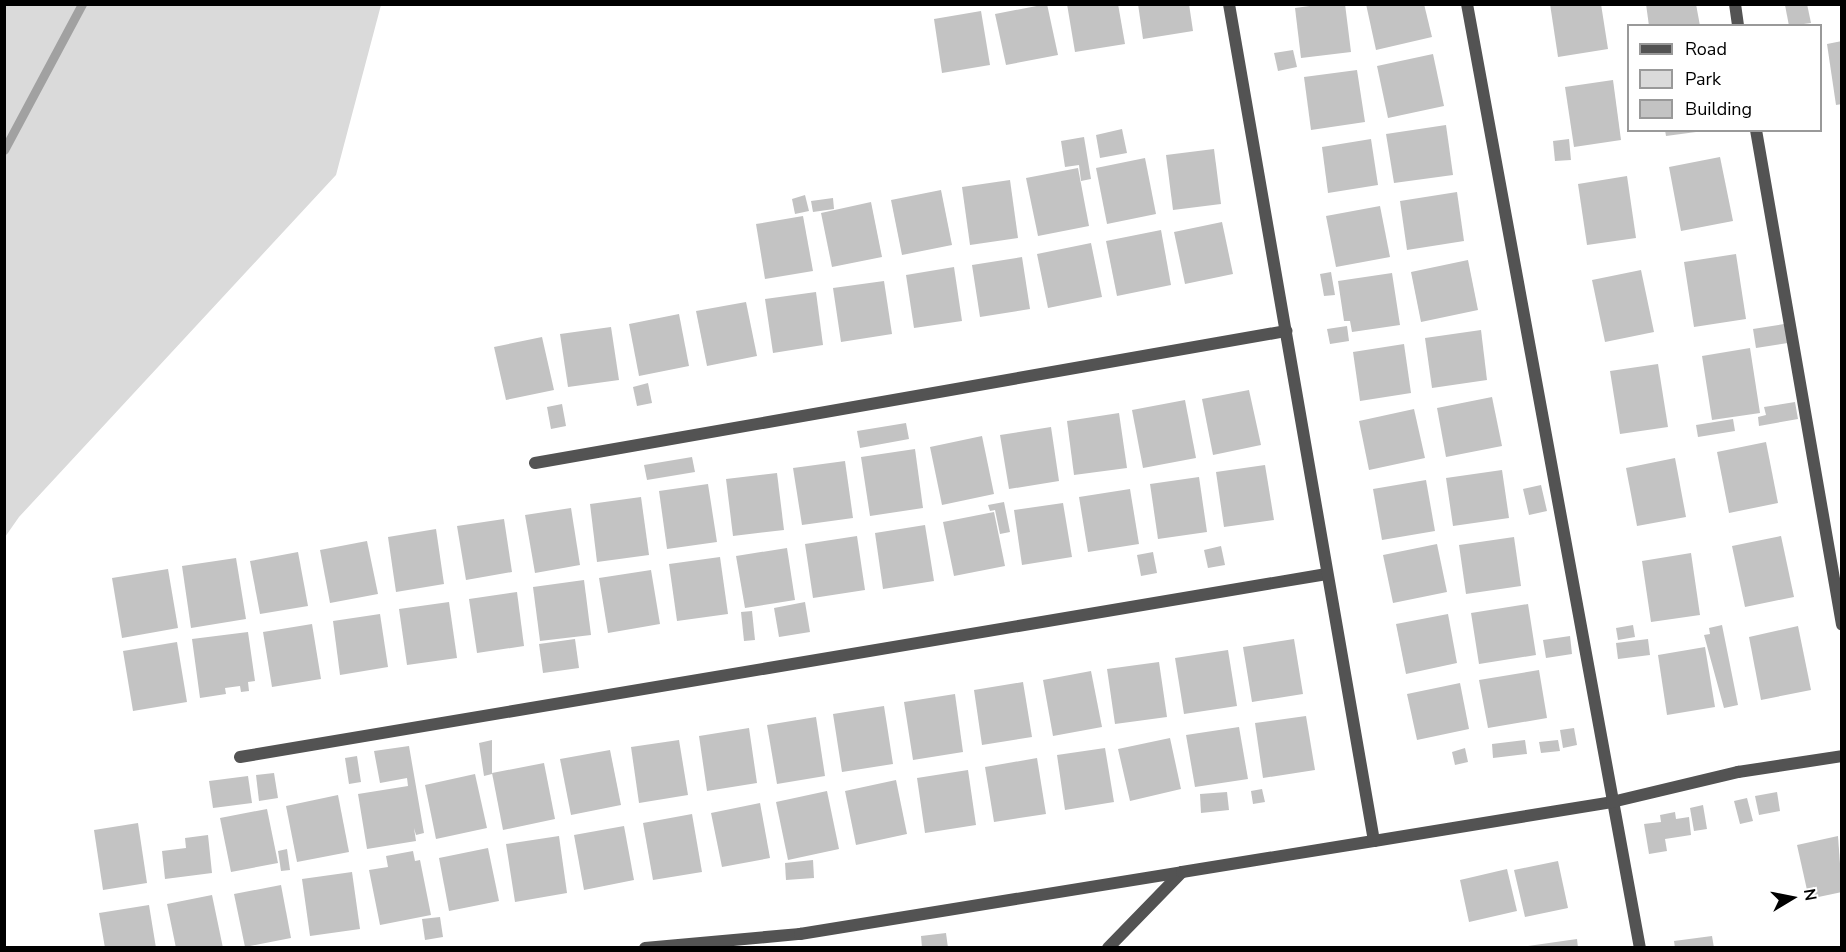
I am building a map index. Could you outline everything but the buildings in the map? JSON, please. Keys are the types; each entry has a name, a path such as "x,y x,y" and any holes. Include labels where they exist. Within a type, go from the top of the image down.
{"street":[{"path":"1229,4 1374,841"},
{"path":"1467,4 1640,948"},
{"path":"1735,4 1738,24"},
{"path":"1756,132 1842,625"},
{"path":"535,463 1286,330"},
{"path":"240,757 1328,574"},
{"path":"645,948 800,934 1612,802 1738,772 1842,756"},
{"path":"1108,948 1182,872"}],"green space":[{"path":"5,4 381,5 336,175 19,517 5,537"}],"waterway":[{"path":"4,150 82,4"}]}
